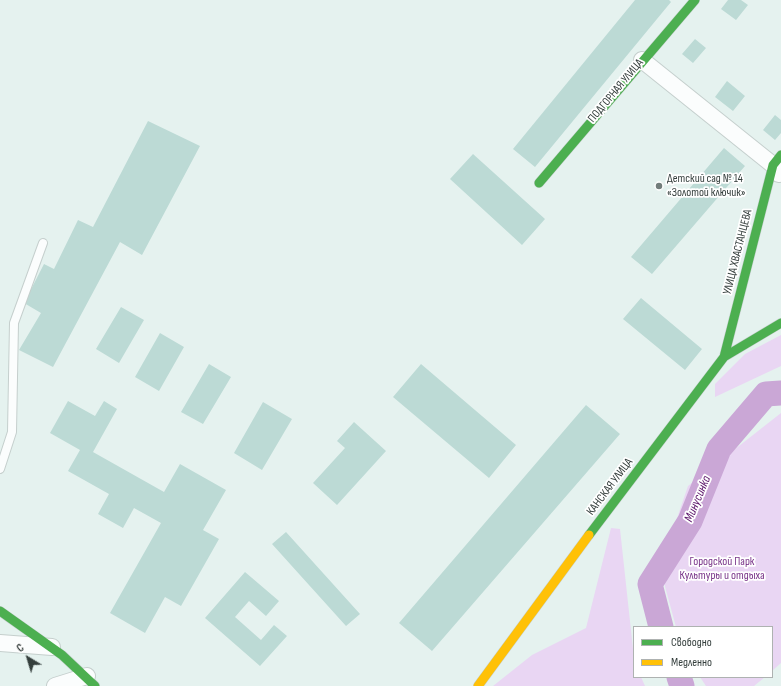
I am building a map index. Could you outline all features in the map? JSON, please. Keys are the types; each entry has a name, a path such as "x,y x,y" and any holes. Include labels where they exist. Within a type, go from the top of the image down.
{"street":[{"name":"ПОДГОРНАЯ УЛИЦА","path":"540,183 642,60 695,0"},
{"path":"642,60 778,165"},
{"name":"УЛИЦА ХВАСТАНЦЕВА","path":"724,357 778,165"},
{"name":"КАНСКАЯ УЛИЦА","path":"478,686 640,466 724,357 781,323"},
{"path":"0,611 52,647 91,681"},
{"path":"0,643 52,647"},
{"path":"55,686 91,681"}],"lane":[{"path":"0,469 12,432 14,323 43,243"}],"green space":[{"path":"781,335 781,366 715,397 715,384 745,354"},
{"name":"Городской Парк Культуры и отдыха","path":"781,413 781,663 773,670 773,626 676,626 660,568 688,486"},
{"path":"611,528 620,529 633,649 633,678 641,678 645,686 493,686 532,655 586,628"},
{"path":"701,678 764,678 754,686 706,686"}],"building":[{"path":"635,0 669,0 671,2 535,167 513,149"},
{"path":"728,0 741,0 748,5 736,20 721,9"},
{"path":"695,39 706,48 693,63 682,54"},
{"path":"727,81 745,96 733,111 715,97"},
{"path":"775,115 781,120 781,133 775,140 763,130"},
{"path":"148,121 200,146 142,255 120,242 53,367 19,350 41,313 24,303 44,264 54,269 78,220 93,227"},
{"path":"724,148 745,166 652,274 631,257"},
{"path":"473,154 545,219 522,245 450,179"},
{"path":"641,298 702,349 685,370 623,319"},
{"path":"121,307 144,320 119,363 96,349"},
{"path":"160,333 184,347 159,391 135,377"},
{"path":"209,364 231,377 203,424 181,412"},
{"path":"421,364 516,445 489,478 393,397"},
{"path":"68,401 95,416 104,401 117,409 93,452 164,492 180,464 226,490 203,530 219,539 181,606 165,597 145,633 110,613 161,523 134,508 123,528 98,514 109,494 68,471 80,450 50,433"},
{"path":"263,402 292,419 262,470 234,453"},
{"path":"586,405 620,434 432,651 399,623"},
{"path":"354,422 386,451 337,505 313,483 345,448 337,441"},
{"path":"286,532 360,614 346,626 272,544"},
{"path":"245,572 279,601 266,616 249,601 235,617 261,640 274,625 287,636 260,666 205,618"}],"waterway":[{"name":"Минусинка","path":"661,626 650,584 690,521 719,449 766,394 781,393"},
{"name":"Минусинка","path":"679,678 682,686"}],"traffic: fast":[{"path":"539,183 695,0"},
{"path":"724,357 773,165 781,155"},
{"path":"589,535 724,357 781,323"},
{"path":"0,611 62,655 95,686"}],"traffic: slow":[{"path":"478,686 589,535"}],"place":[{"name":"Детский сад № 14 «Золотой ключик»","path":"659,186"}]}
